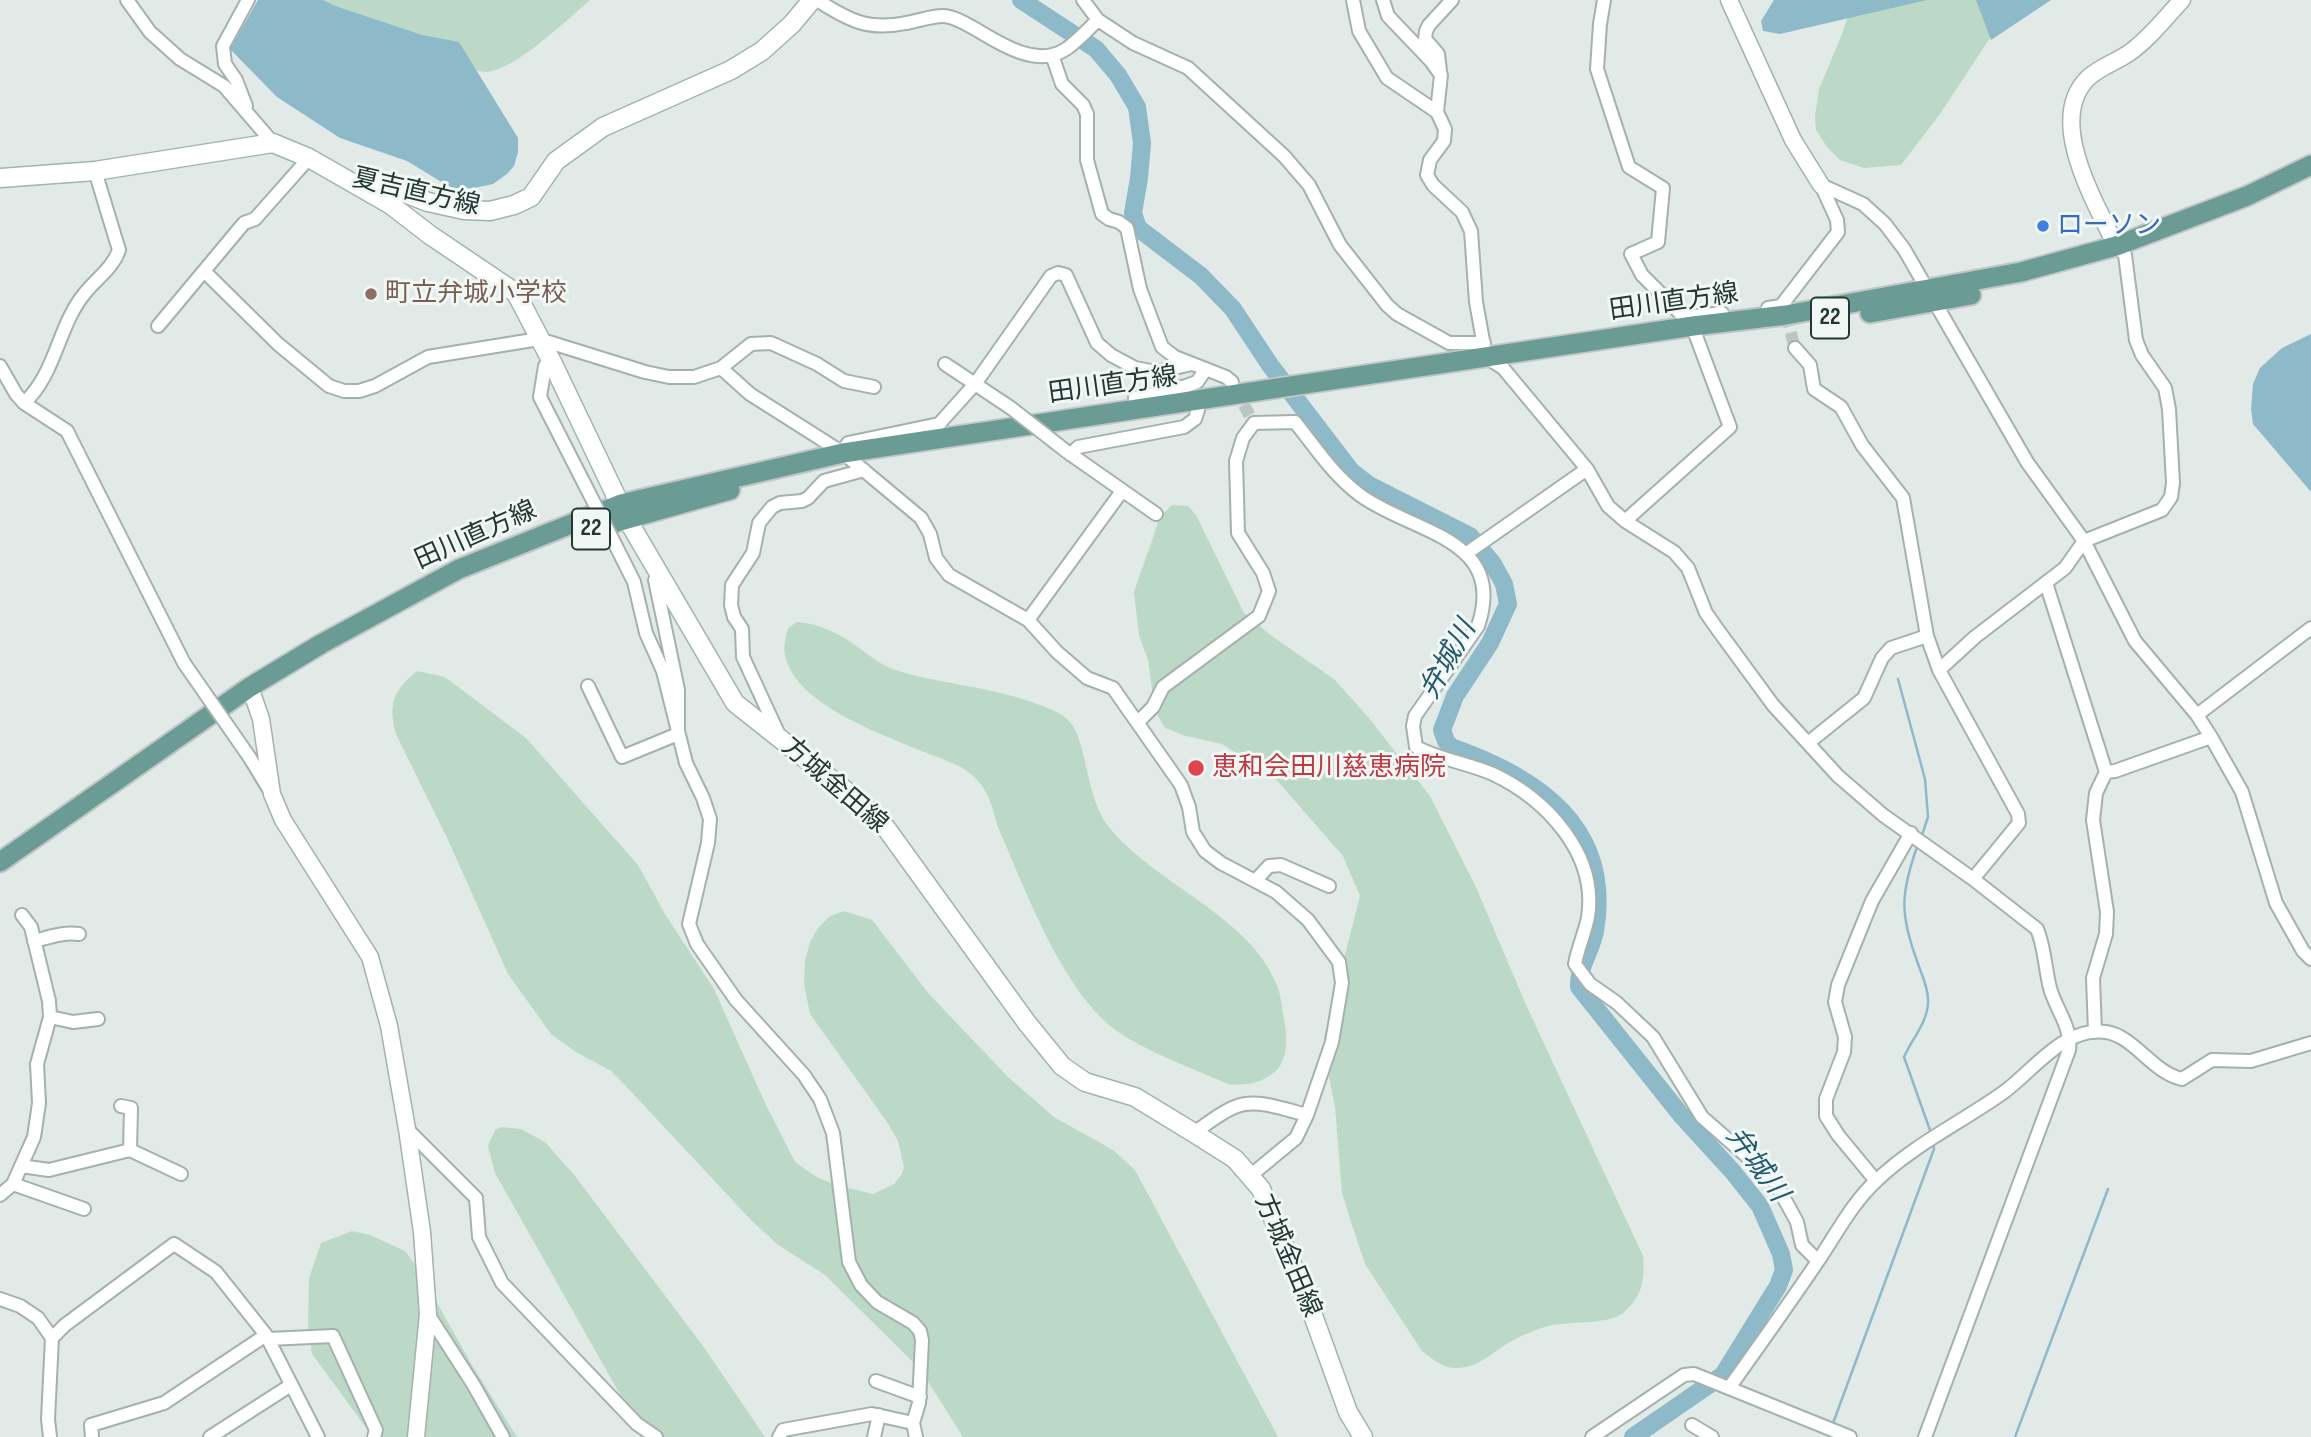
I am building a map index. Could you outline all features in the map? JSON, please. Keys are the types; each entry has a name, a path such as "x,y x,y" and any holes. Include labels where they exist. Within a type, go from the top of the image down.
{"main road":[{"name":"夏吉直方線","path":"273,143 359,185 374,181 428,202 464,210 490,211 514,205 531,197 556,161 603,127 731,71 762,51 815,0"},
{"path":"0,178 95,171 273,143"},
{"name":"田川直方線","path":"2120,251 2311,165"},
{"name":"田川直方線","path":"1332,386 1485,350 1932,296 2021,272 2120,251 2252,205 2311,178"},
{"name":"方城金田線","path":"359,185 516,293 624,511 735,703 860,802 886,828 1027,1023 1062,1066 1086,1082 1135,1097 1194,1133 1235,1159 1261,1189 1314,1318 1348,1412 1363,1437"},
{"name":"田川直方線","path":"0,862 353,625 459,569 624,511 854,462 1135,409 1503,368 1691,326 1784,311 1932,296"},
{"name":"田川直方線","path":"854,462 1198,410 1265,394"},
{"name":"田川直方線","path":"0,874 251,693"}],"street":[{"path":"127,0 150,32 180,59 224,86 273,143"},
{"path":"248,0 223,46 225,64 236,80 250,116"},
{"path":"815,0 848,20 874,26 890,27 944,15 1027,54 1052,55 1066,49 1093,24"},
{"path":"1083,0 1093,24 1188,68 1284,156 1309,185 1340,246 1397,314 1449,343 1485,350 1587,469 1608,506 1625,521 1674,552 1688,568 1706,613 1718,630 1773,705 1838,776 1883,815 1911,833 2037,929 2042,941 2049,987 2071,1037 2069,1051 1925,1437"},
{"path":"1353,0 1359,31 1387,78 1437,112 1445,129 1444,141 1430,160 1427,175 1433,185 1462,212 1471,231 1476,302 1485,350"},
{"path":"1383,0 1388,16 1441,75"},
{"path":"1437,112 1441,75 1438,54 1425,39 1426,31 1452,0"},
{"path":"1604,0 1597,69 1629,166 1663,188 1658,242 1632,254 1642,275 1691,326 1730,428 1625,521"},
{"path":"1729,0 1793,140 1821,185 1837,220 1838,232 1784,311"},
{"path":"1939,670 1975,637 2065,568 2084,541 2162,510 2171,497 2174,483 2165,388 2142,355 2136,340 2120,251 2092,195 2073,143 2070,122 2072,104 2089,78 2138,46 2182,0"},
{"path":"1052,55 1062,84 1083,105 1087,114 1087,160 1102,214 1127,228 1140,289 1162,347 1175,357 1226,377 1232,382"},
{"path":"158,326 244,223 256,219 309,159"},
{"path":"24,403 40,385 72,312 84,294 115,260 119,250 95,171"},
{"path":"1821,185 1863,204 1885,224 1904,249 2027,462 2084,541 2135,641 2197,715 2211,737 2242,792 2276,902 2303,951 2311,959"},
{"path":"204,271 278,344 329,386 344,391 359,391 375,386 428,357 539,340 669,377 694,377 721,368 751,344 771,343 817,364 844,381 874,387"},
{"path":"854,462 848,443 939,424 975,384 1051,276 1058,273 1066,275 1097,344 1111,355 1135,368 1156,372 1192,364"},
{"path":"1795,348 1810,365 1814,389 1841,407 1862,445 1903,498 1927,636 1939,670 2018,814 2019,822 1973,879"},
{"path":"551,359 545,366 540,397 634,582 646,633 663,671 686,763 703,797 710,819 708,843 689,924 696,944 736,1000 804,1075 820,1099 833,1133 849,1262 861,1285 877,1302 913,1323 920,1331 920,1397 913,1423 916,1437"},
{"path":"945,364 1011,408 1068,453 1156,514"},
{"path":"0,366 24,403 66,431 184,663 250,758 272,794 283,820 370,957 388,1026 422,1232 428,1314 416,1437"},
{"path":"721,368 750,394 854,462 920,518 930,534 936,558 949,575 1028,620 1057,652 1087,678 1113,688 1139,721 1181,785 1189,807 1193,832 1205,851 1221,863 1276,892 1308,920 1339,962 1342,984 1332,1042 1307,1115 1296,1138 1250,1176"},
{"path":"1135,409 1135,398 1197,382 1206,369"},
{"path":"1068,453 1078,447 1184,427 1195,419 1198,410"},
{"path":"1139,721 1153,707 1163,687 1259,616 1266,603 1269,591 1263,573 1238,533 1236,461 1252,420 1295,422 1339,478 1362,496 1469,552 1485,594 1483,612 1478,626 1415,716 1412,726 1416,747 1447,761 1492,774 1528,796 1557,821 1574,846 1587,880 1588,916 1575,964 1590,984 1617,1003 1653,1037 1702,1116 1774,1180 1797,1222 1802,1245 1818,1261"},
{"path":"782,740 743,657 742,629 730,606 732,585 753,553 759,523 772,507 780,503 802,501 824,481 854,462"},
{"path":"1469,552 1587,469"},
{"path":"1028,620 1122,491"},
{"path":"659,573 655,580 678,690 678,734"},
{"path":"2046,583 2105,772 2096,793 2093,820 2107,912 2106,934 2093,978 2095,1032"},
{"path":"2197,715 2311,628"},
{"path":"1808,743 1864,698 1882,658 1891,648 1927,636"},
{"path":"588,686 622,757 678,734"},
{"path":"251,693 261,719 272,794"},
{"path":"2105,772 2115,771 2211,737"},
{"path":"1876,1181 1826,1116 1826,1099 1844,1052 1845,1037 1835,1002 1838,985 1872,901 1911,833"},
{"path":"1255,881 1269,866 1281,865 1329,886"},
{"path":"0,1195 13,1184 34,1137 39,1103 37,1064 50,1017 49,1001 31,927 22,915"},
{"path":"34,941 64,932 79,934"},
{"path":"50,1017 73,1022 98,1019"},
{"path":"1730,1388 1857,1200 1903,1157 2004,1091 2071,1037 2107,1032 2123,1039 2170,1076 2182,1079 2212,1060 2251,1061 2311,1043"},
{"path":"1194,1133 1227,1109 1245,1102 1307,1115"},
{"path":"121,1106 131,1108 130,1150"},
{"path":"407,1129 476,1198 479,1237 502,1283 637,1424 656,1437"},
{"path":"21,1167 49,1170 130,1150 181,1174"},
{"path":"13,1184 84,1209"},
{"path":"52,1338 65,1325 174,1244 216,1272 267,1337 318,1437"},
{"path":"0,1299 20,1306 38,1318 52,1338 48,1419 50,1437"},
{"path":"428,1314 503,1437"},
{"path":"92,1437 91,1425 164,1403 267,1337 333,1336 376,1430 374,1437"},
{"path":"1592,1437 1684,1375 1694,1374 1850,1437"},
{"path":"876,1381 920,1397"},
{"path":"210,1437 291,1385"},
{"path":"779,1437 783,1430 873,1414 913,1423"},
{"path":"874,1437 880,1415"},
{"path":"1692,1425 1712,1437"}],"green space":[{"path":"274,0 590,0 525,54 498,69 486,72"},
{"path":"1853,0 2015,0 1940,114 1901,165 1864,168 1840,160 1816,130 1819,89"},
{"path":"1172,505 1188,506 1196,515 1244,613 1273,637 1334,679 1368,717 1430,796 1475,885 1527,1007 1643,1256 1643,1281 1638,1295 1623,1313 1616,1317 1548,1326 1513,1340 1477,1363 1463,1368 1451,1368 1422,1351 1365,1264 1342,1193 1335,1107 1325,1057 1324,1037 1360,896 1343,856 1274,777 1222,744 1165,728 1155,711 1148,660 1139,635 1134,592 1160,517"},
{"path":"797,622 835,633 895,670 1017,697 1051,709 1067,719 1079,738 1095,799 1108,826 1127,847 1222,918 1262,959 1278,987 1281,1001 1286,1043 1280,1066 1263,1080 1242,1085 1228,1084 1150,1050 1109,1025 1079,991 1053,948 999,831 985,790 962,768 842,716 805,689 792,673 784,652 788,628"},
{"path":"417,671 445,677 526,738 638,865 665,914 714,989 765,1103 795,1162 818,1178 873,1194 894,1184 902,1174 904,1167 898,1141 810,1014 804,984 805,961 810,942 818,928 830,916 844,911 872,920 929,994 1009,1078 1054,1117 1113,1150 1135,1170 1278,1437 963,1437 920,1369 825,1275 777,1244 751,1220 611,1071 576,1052 551,1034 508,974 449,842 396,734 394,699 402,685"},
{"path":"502,1127 521,1129 545,1142 575,1176 703,1346 765,1437 644,1437 495,1173 488,1146 495,1130"},
{"path":"352,1231 370,1235 405,1251 517,1437 373,1437 312,1354 308,1324 309,1278 321,1243"}],"water":[{"path":"258,0 323,0 422,35 459,42 518,138 514,166 493,184 453,189 407,161 340,138 277,97 230,49"},
{"path":"1774,0 1927,0 1780,34 1763,31 1761,21"},
{"path":"1976,0 2051,0 1991,40"},
{"path":"2311,334 2311,492 2253,424 2251,409 2253,384 2260,368 2282,348"}],"waterway":[{"name":"弁城川","path":"1021,0 1096,49 1118,75 1137,107 1142,143 1133,213 1138,228 1201,276 1233,309 1270,365 1351,471 1369,485 1470,536 1493,564 1504,584 1508,604 1490,643 1455,696 1442,730 1446,741 1451,747 1483,759 1539,791 1562,811 1580,835 1592,863 1598,894 1595,931 1581,972 1579,987 1681,1115 1760,1206 1781,1254 1784,1270 1778,1286 1723,1375 1633,1437"},
{"path":"1898,679 1925,779 1928,817 1921,838"},
{"path":"1918,844 1908,876 1904,902 1907,929 1926,987 1928,1003 1922,1024 1904,1057 1931,1133"},
{"path":"1832,1426 1934,1149 1933,1143"},
{"path":"2015,1437 2108,1189"}],"tunnel":[{"path":"1786,315 1795,348"},
{"path":"1235,389 1250,416"}],"place":[{"name":"ローソン","path":"2043,226"},
{"name":"町立弁城小学校","path":"371,294"},
{"name":"恵和会田川慈恵病院","path":"1196,768"}]}
